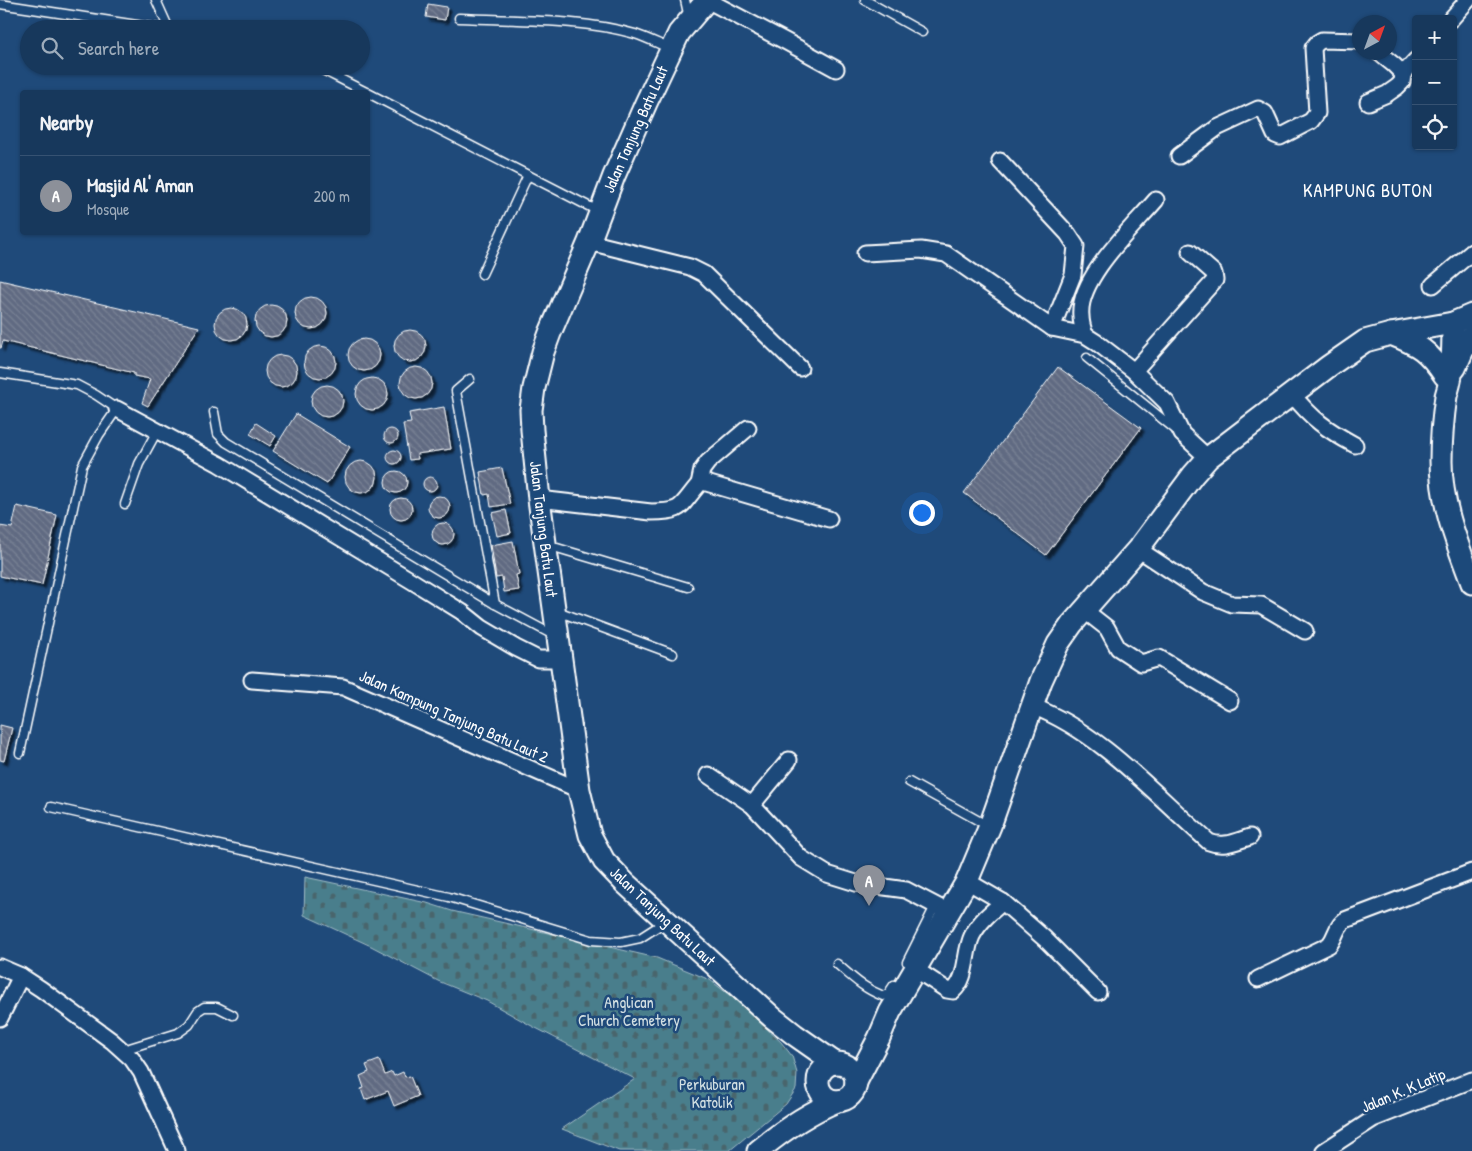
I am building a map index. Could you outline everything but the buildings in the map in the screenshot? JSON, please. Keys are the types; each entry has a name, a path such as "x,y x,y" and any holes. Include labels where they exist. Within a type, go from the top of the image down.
{"street":[{"path":"707,0 836,69"},
{"name":"Jalan Tanjung Batu Laut","path":"707,0 687,10 614,176 589,242 543,352 534,388 532,410 532,430 539,499 579,790 590,835 604,860 625,883 666,921 795,1036 837,1062"},
{"path":"1455,15 1468,0"},
{"path":"1179,156 1217,128 1258,109 1265,113 1275,135 1280,137 1311,121 1317,113 1313,48 1316,43 1322,40 1352,41"},
{"path":"1388,60 1403,74"},
{"path":"1368,102 1387,94 1397,87 1402,82 1403,74 1412,64"},
{"path":"1000,161 1068,234 1076,246 1073,275 1052,328"},
{"path":"1085,335 1080,315 1084,292 1098,267 1156,200"},
{"path":"589,242 690,267 704,274 800,368"},
{"path":"865,253 921,250 946,254 1052,328 1085,335 1134,371 1167,404 1182,434 1208,458"},
{"path":"1134,371 1215,280 1214,273 1190,252"},
{"path":"1434,285 1472,252"},
{"path":"758,1151 775,1137 821,1107 848,1098 853,1093 856,1082 879,1038 908,971 942,909 967,881 990,826 1046,667 1072,624 1138,549 1193,475 1208,458 1365,341 1453,322 1441,461 1446,508 1472,583"},
{"path":"1391,334 1417,344 1434,359 1447,382"},
{"path":"1447,382 1472,336"},
{"path":"1292,394 1314,420 1355,445"},
{"path":"117,409 219,464 404,576 462,612 482,628 516,648 538,659 560,660"},
{"path":"539,499 651,512 674,511 680,508 699,484 702,470 708,462 748,428"},
{"path":"699,484 708,483 829,519"},
{"path":"1138,549 1203,592 1232,604 1261,605 1305,632"},
{"path":"1084,610 1107,628 1118,648 1141,663 1159,658 1230,701"},
{"name":"Jalan Kampung Tanjung Batu Laut 2","path":"252,680 343,687 579,790"},
{"path":"1032,706 1060,718 1099,744 1210,842 1217,845 1226,844 1250,836"},
{"path":"752,805 789,760"},
{"path":"708,775 752,805 801,858 828,874 856,883 906,890 942,909"},
{"path":"1258,979 1329,945 1334,939 1338,925 1345,920 1472,872"},
{"path":"967,881 1003,902 1045,939 1098,992"},
{"path":"908,971 947,990 953,991 958,987 962,979 972,936 979,924 1003,902"},
{"path":"0,967 21,976 41,989 123,1050 132,1059 141,1072 177,1151"},
{"path":"0,1018 21,976"},
{"path":"775,1137 797,1112 818,1082 821,1070 837,1062 862,1044 890,1012"},
{"name":"Jalan Tanjung Batu Laut","path":"772,1017 802,1055 818,1082"},
{"path":"837,1062 849,1066 856,1076 856,1082"},
{"name":"Jalan K. K Latip","path":"1324,1151 1373,1119 1472,1080"},
{"path":"818,1082 819,1089 826,1098 837,1101"}],"lane":[{"path":"156,0 165,20"},
{"path":"865,0 922,32"},
{"path":"0,4 104,20"},
{"path":"459,18 580,24 612,28 637,34 671,49"},
{"path":"332,75 361,90"},
{"path":"370,95 600,212"},
{"path":"482,274 528,176"},
{"path":"1087,358 1182,434"},
{"path":"0,374 76,385 117,409 99,434 82,466 20,753"},
{"path":"470,379 456,391 495,604"},
{"path":"214,412 218,434 226,442 495,604 558,637"},
{"path":"125,504 139,464 157,431"},
{"path":"545,544 688,587"},
{"path":"555,611 673,654"},
{"path":"909,782 990,826"},
{"path":"51,807 449,897 591,940 621,942 640,938 666,921"},
{"path":"837,964 860,985 871,992 883,996 888,994 897,981"},
{"path":"123,1050 178,1033 189,1025 198,1011 204,1007 217,1007 233,1016"}],"green space":[{"name":"Anglican Church Cemetery","path":"305,877 427,903 452,911 657,958 710,980 737,1001 781,1042 792,1056 797,1073 796,1089 786,1104 729,1151 619,1151 562,1129 635,1079 487,1001 438,981 371,946 304,915"}],"place":[{"name":"Masjid Al' Aman","path":"869,906"}],"district":[{"name":"KAMPUNG BUTON","path":"1368,191"}],"park label":[{"name":"Perkuburan Katolik","path":"712,1093"}]}
